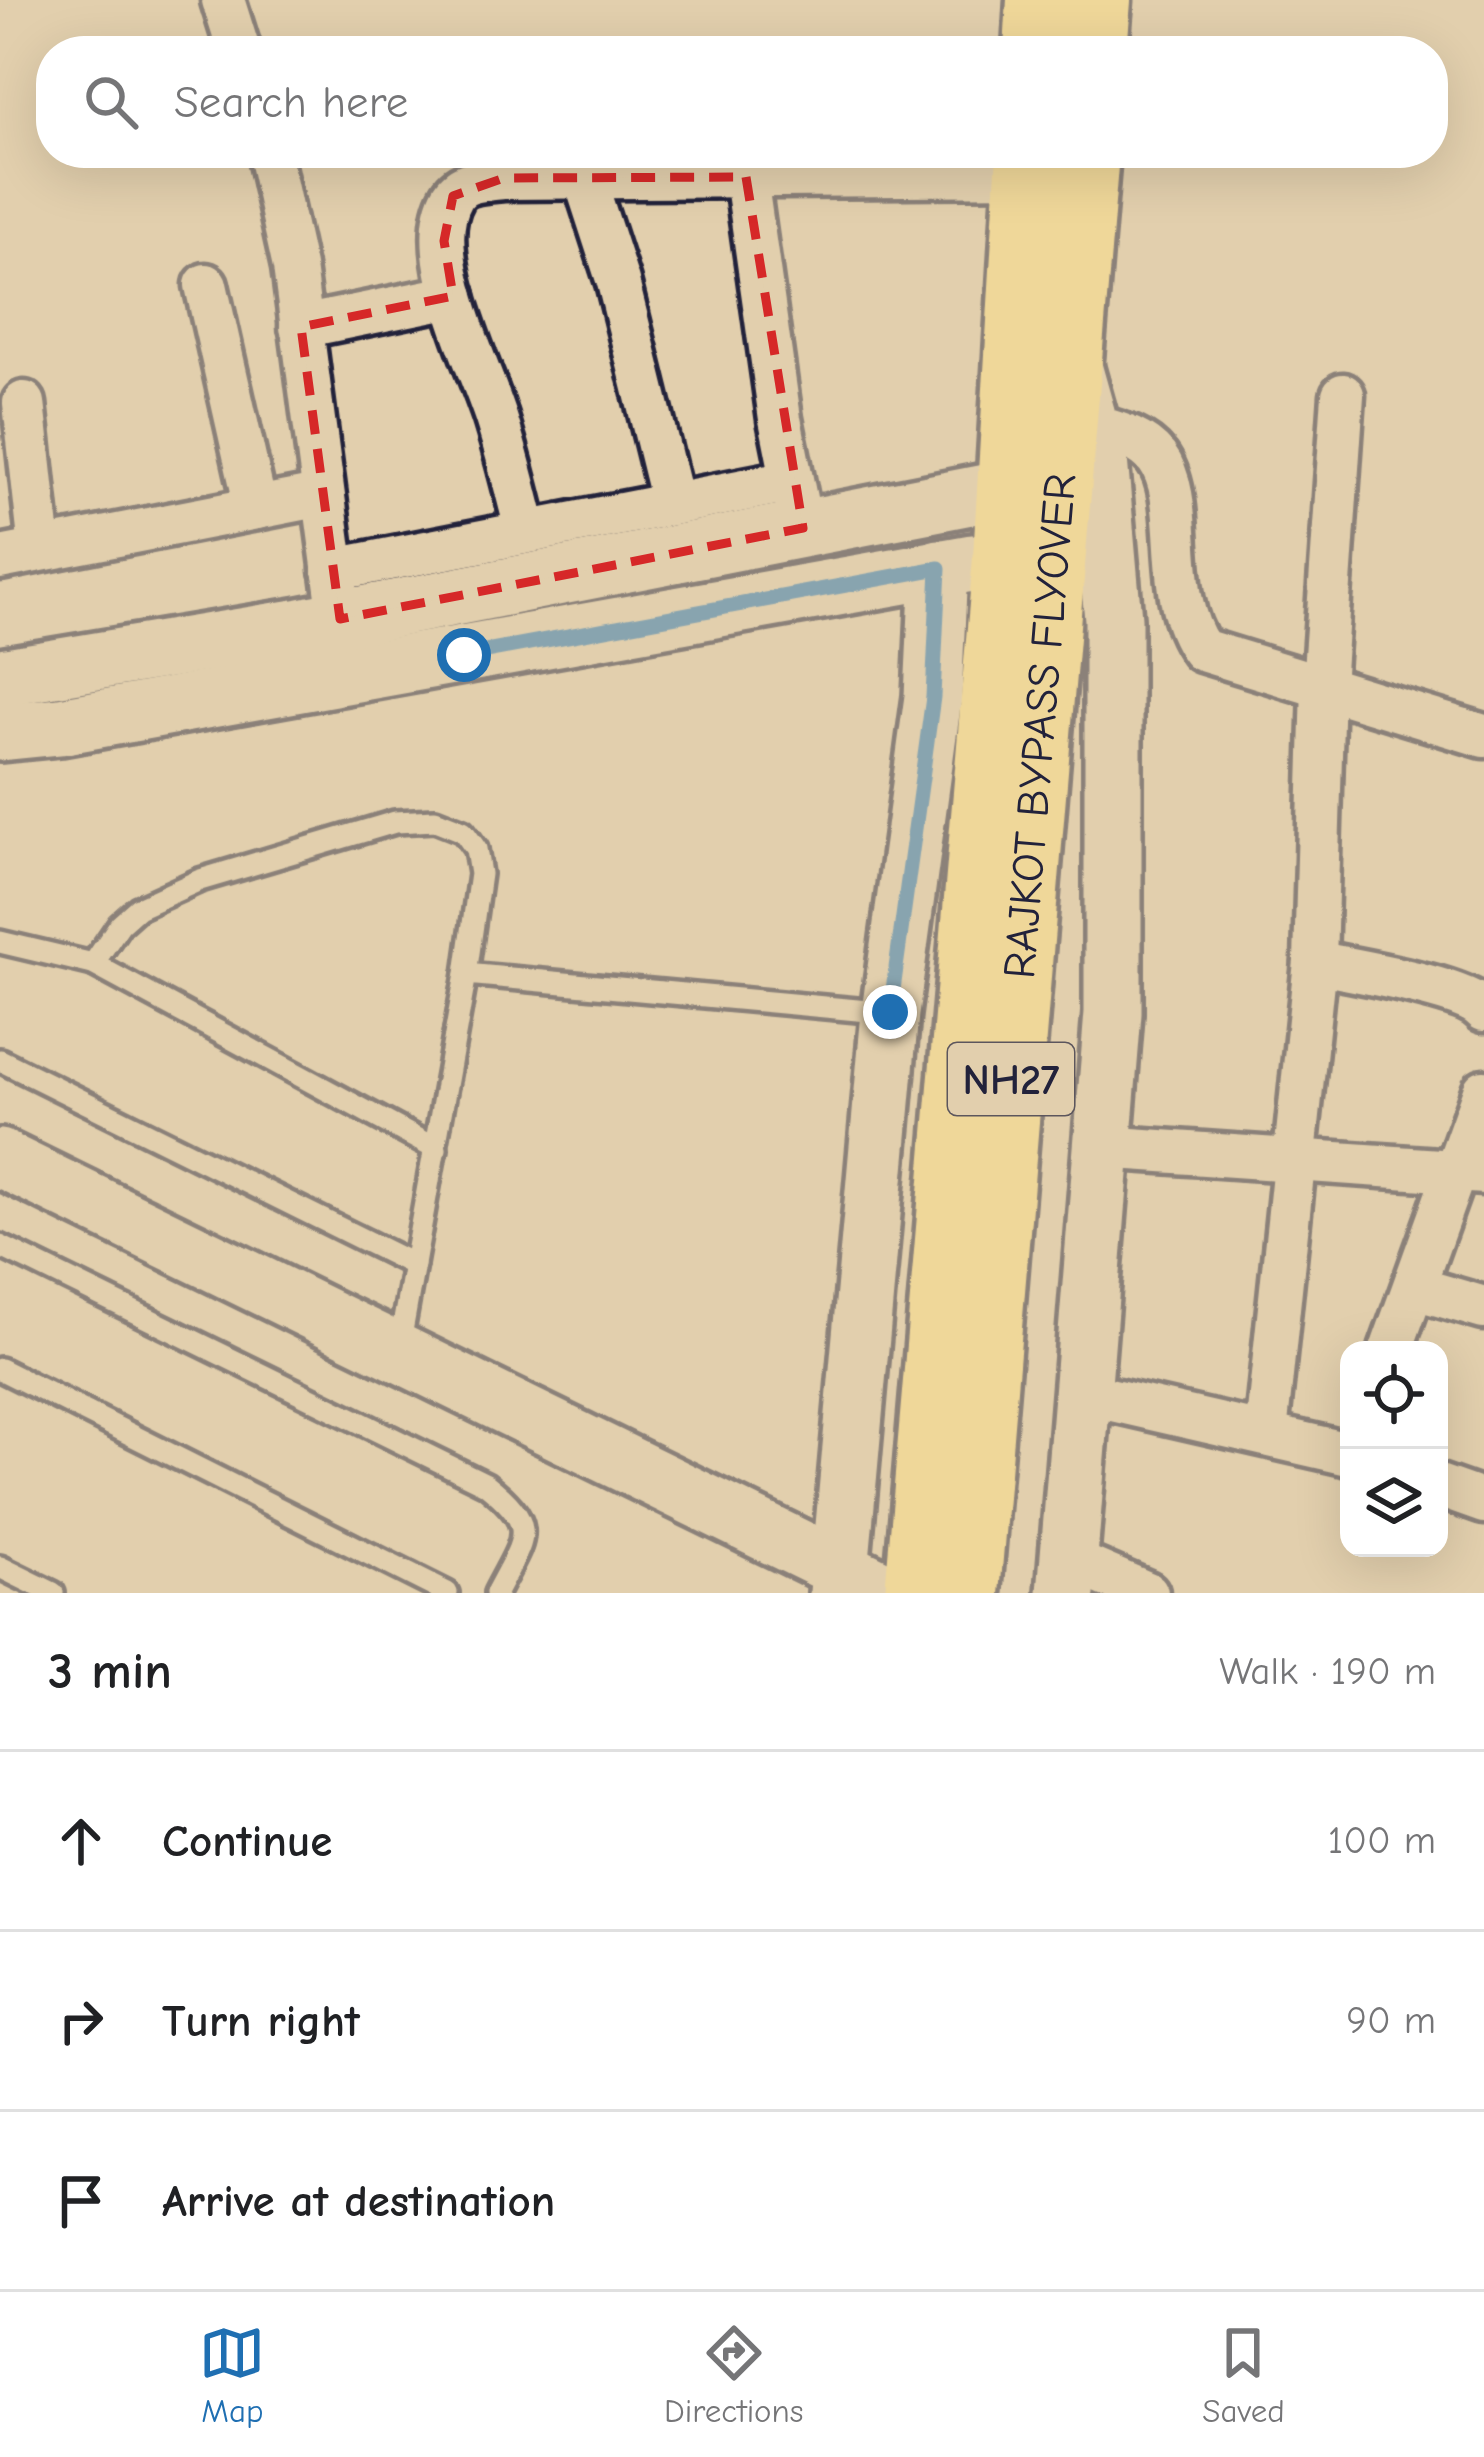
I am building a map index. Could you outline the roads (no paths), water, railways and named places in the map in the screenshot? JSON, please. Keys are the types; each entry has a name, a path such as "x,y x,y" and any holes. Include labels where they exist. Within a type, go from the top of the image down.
{"highway":[{"path":"1038,36 1040,0"},
{"path":"1095,36 1098,0"},
{"name":"NH27","path":"1030,562 1011,488 1047,168"},
{"name":"NH27","path":"1049,168 1071,361"},
{"name":"RAJKOT BYPASS FLYOVER","path":"918,1593 997,661 1030,562 1071,361"},
{"name":"RAJKOT BYPASS FLYOVER","path":"967,1593 1030,562"}],"street":[{"path":"223,0 234,36"},
{"path":"272,168 294,267 337,594"},
{"path":"526,530 496,418 453,296 444,242 446,219 453,196 464,185 504,178 746,177 906,168"},
{"path":"584,177 618,282 672,502"},
{"path":"746,177 797,504"},
{"path":"206,285 256,508"},
{"path":"301,328 453,296"},
{"path":"1071,361 1101,477 1113,619 1113,1013 1067,1576 1147,1593"},
{"path":"1266,1433 1315,962 1323,686 1343,395"},
{"path":"23,403 20,554 323,495"},
{"path":"1090,425 1130,436 1157,459 1169,488 1188,631 1202,650 1484,736"},
{"path":"337,594 526,530 672,502 797,504 1011,488"},
{"path":"0,677 337,594 797,504"},
{"path":"0,733 939,568 1030,562"},
{"path":"844,1586 845,1487 890,1012 933,697 939,568"},
{"path":"1315,962 1444,991 1477,1002 1484,1010"},
{"path":"1394,1341 1469,1172 1484,1090"},
{"path":"1102,1148 1469,1172"},
{"path":"0,1158 398,1354 844,1586"},
{"path":"0,1194 844,1586"},
{"path":"1415,1288 1484,1308"},
{"path":"1082,1393 1340,1452"},
{"path":"1448,1489 1484,1502"}],"lane":[{"path":"93,964 120,924 161,895 395,822 435,820 464,831 476,849 480,874 398,1354"},
{"path":"0,942 93,964 436,1148"},
{"path":"466,974 890,1012"},
{"path":"0,1060 414,1265"},
{"path":"0,1246 486,1484 521,1518 523,1540 496,1593"},
{"path":"0,1369 447,1593"},
{"path":"0,1568 53,1593"}]}
